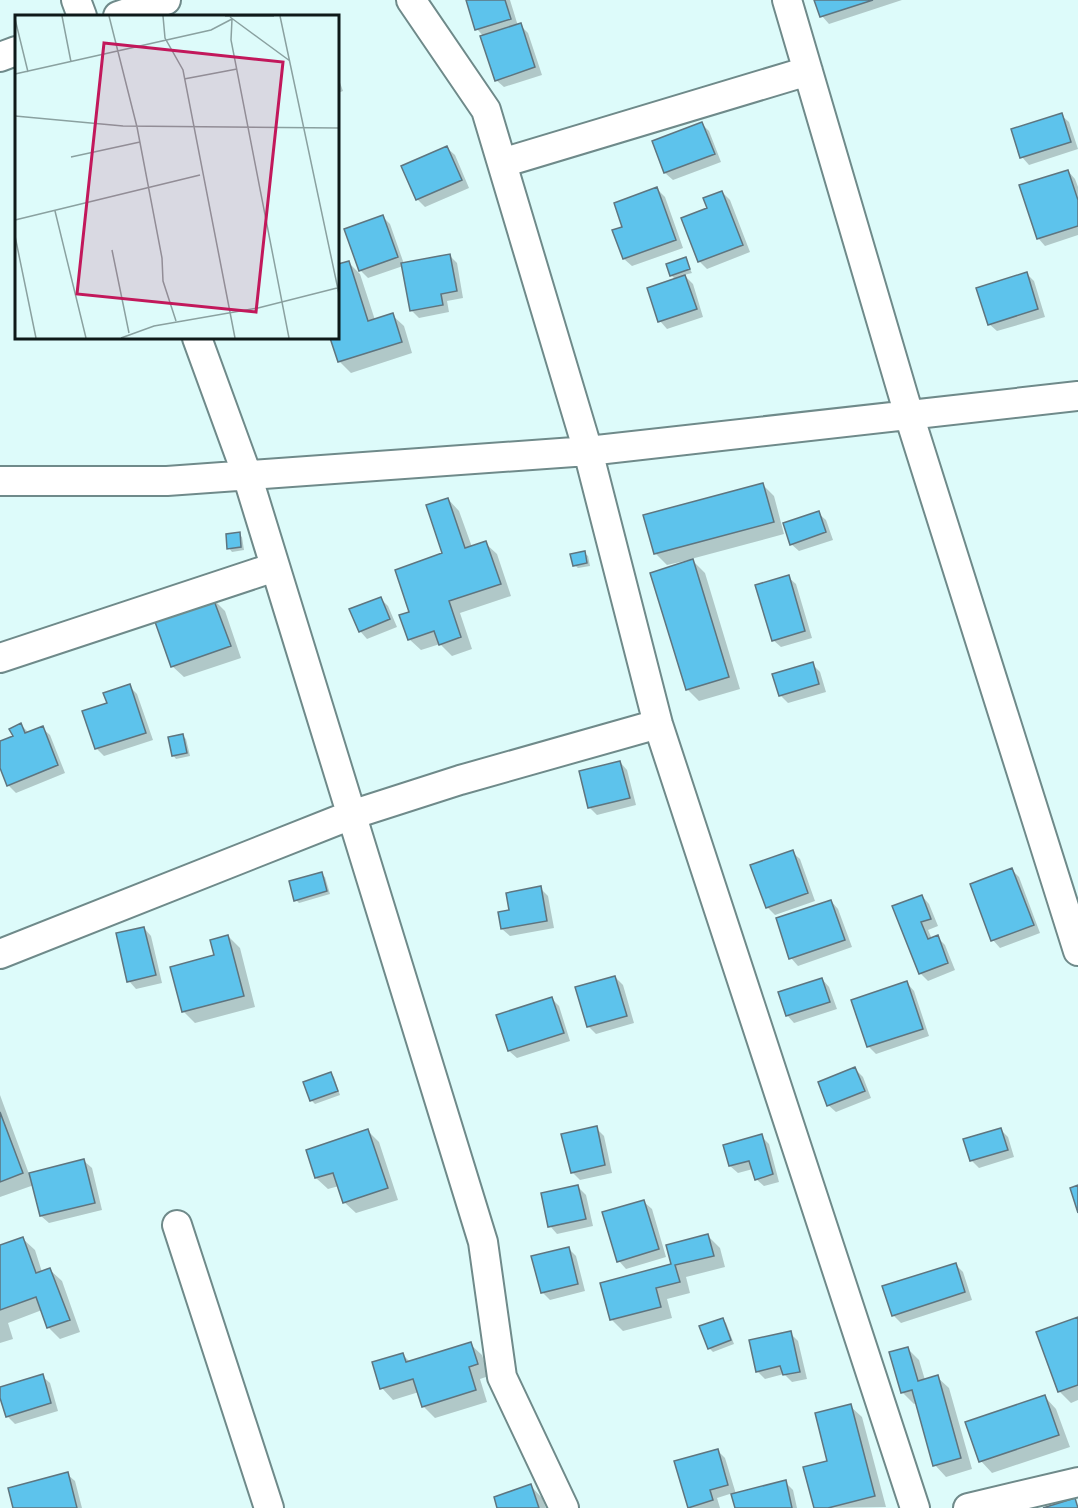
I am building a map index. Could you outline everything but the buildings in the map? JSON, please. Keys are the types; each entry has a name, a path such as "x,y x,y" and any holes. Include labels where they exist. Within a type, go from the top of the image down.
{"street":[{"path":"76,0 81,15"},
{"path":"121,15 166,0"},
{"path":"411,0 486,110 588,451 658,724 915,1508"},
{"path":"787,0 909,415 1078,951"},
{"path":"0,57 15,51"},
{"path":"502,163 808,71"},
{"path":"198,339 247,475 483,1242 502,1377 564,1508"},
{"path":"0,481 167,481 588,451 1078,396"},
{"path":"0,658 275,567"},
{"path":"0,954 351,815 460,780 658,724"},
{"path":"177,1225 269,1508"},
{"path":"968,1508 1078,1482"}]}
